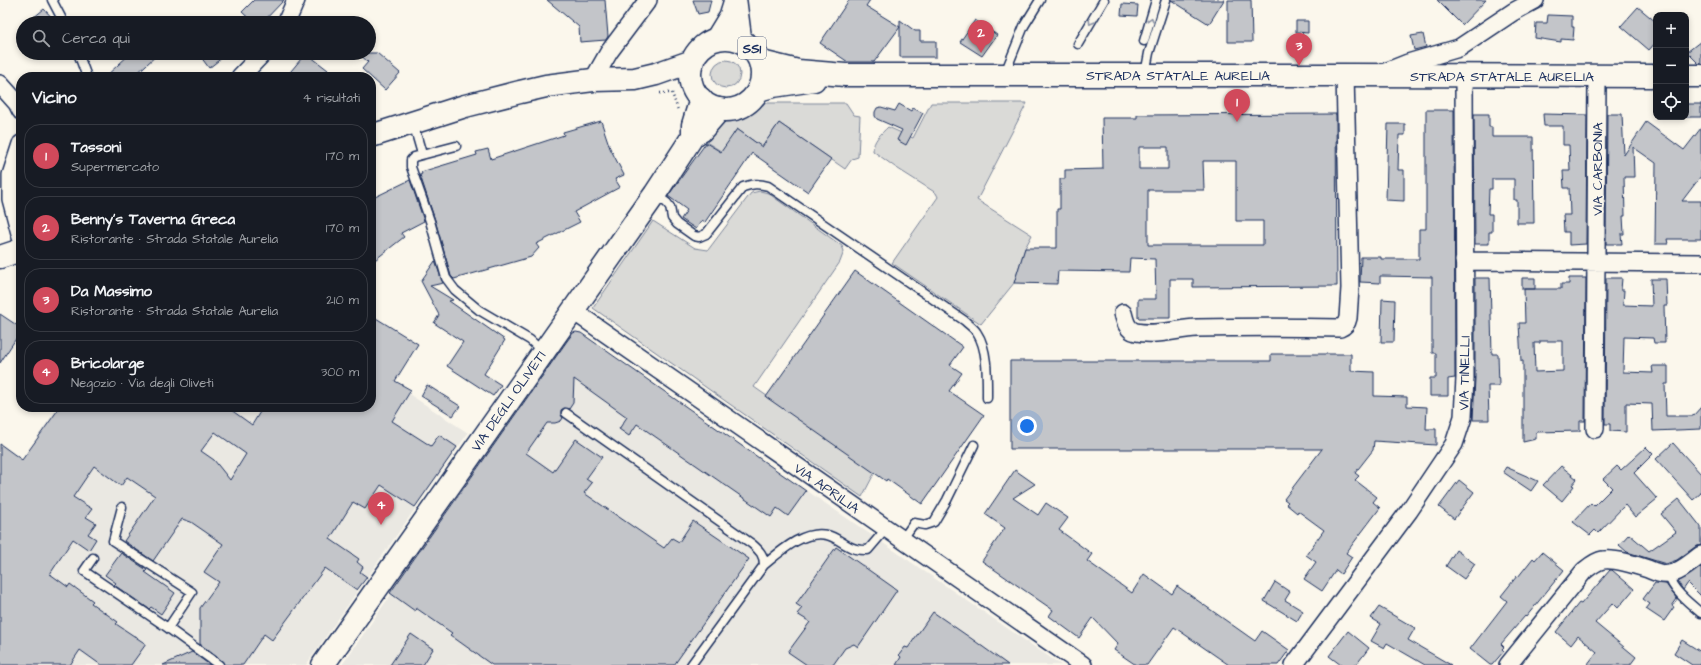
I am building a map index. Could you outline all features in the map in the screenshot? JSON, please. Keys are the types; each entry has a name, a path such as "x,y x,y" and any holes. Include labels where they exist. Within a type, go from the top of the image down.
{"main road":[{"name":"SS1","path":"716,39 733,38 750,46 761,62 763,72 762,81 752,99 742,106 731,109 720,109"},
{"path":"716,39 706,44 698,51 693,60 691,79 697,94 710,106 720,109"},
{"path":"376,134 466,106 520,92 593,80 635,79 656,74 693,60"},
{"name":"STRADA STATALE AURELIA","path":"761,62 798,71 845,76 1345,74 1464,76 1653,76"},
{"name":"STRADA STATALE AURELIA","path":"758,90 774,86 845,76"},
{"path":"1689,76 1701,76"},
{"path":"635,79 697,94"},
{"name":"VIA DEGLI OLIVETI","path":"693,136 697,94"},
{"name":"VIA DEGLI OLIVETI","path":"323,665 523,385 543,351 654,194 693,136 702,131 720,109"},
{"path":"0,257 16,252"}],"street":[{"path":"289,16 296,0"},
{"path":"593,80 609,52 648,0"},
{"path":"716,39 730,16 736,0"},
{"path":"736,0 741,41"},
{"path":"1378,75 1408,63 1459,48 1513,12 1535,0"},
{"path":"245,72 256,60"},
{"path":"1123,313 1131,330 1151,333 1196,328 1340,328 1344,326 1348,318 1350,288 1345,74"},
{"name":"VIA TINELLI","path":"1294,665 1409,511 1454,444 1463,417 1465,386 1464,76"},
{"name":"VIA CARBONIA","path":"1595,429 1597,76"},
{"path":"0,84 16,102"},
{"path":"16,160 11,175 11,199 16,218"},
{"path":"1464,261 1701,263"},
{"name":"VIA APRILIA","path":"572,310 1083,665"},
{"path":"1508,665 1584,571 1593,564 1602,560 1617,561 1660,574 1668,574 1679,571 1701,555"}],"lane":[{"path":"52,0 60,16"},
{"path":"1004,76 1024,26 1040,0"},
{"path":"1078,44 1104,0"},
{"path":"1144,41 1156,0"},
{"path":"1145,75 1149,54 1166,0"},
{"path":"81,60 85,72"},
{"path":"412,123 422,154"},
{"path":"456,146 422,154 411,160 411,167 430,221 446,278 455,290 479,310 530,340 543,351"},
{"path":"654,194 667,203 670,207 672,218 677,224 694,236 699,237 706,234 743,187 751,184 768,186 966,321 977,333 980,341 986,365 987,398"},
{"path":"566,414 752,544 760,551 764,558 764,565"},
{"path":"902,540 914,523 925,525 934,522 947,500 974,445"},
{"path":"122,507 113,541 192,592 168,628"},
{"path":"692,665 764,565 782,550 796,541 815,535 828,535 855,549 868,550 886,529"},
{"path":"94,558 84,571 168,628 219,665"},
{"path":"1668,574 1669,579 1677,590 1701,613"}],"path":[{"path":"656,93 672,93 680,115"}],"shaded area":[{"path":"726,60 732,61 736,64 739,68 739,80 736,84 732,87 726,88 720,87 716,84 713,80 712,74 713,68 716,64 720,61"},
{"path":"760,103 846,103 854,115 860,116 858,157 852,159 845,169 779,123 762,147 737,129 733,134 735,136 724,153 706,142 721,120 749,112"},
{"path":"931,103 1027,103 977,200 1032,235 1025,248 1014,283 981,324 892,263 938,197 936,193 873,151 873,147 878,138 888,127 913,138"},
{"path":"760,191 768,193 842,246 844,251 840,262 754,387 875,472 862,497 593,308 653,221 695,248 708,250 751,193"},
{"path":"574,331 1061,665 342,665"},
{"path":"376,372 468,433 306,665 0,665 0,443 22,459 55,412 376,412"}],"building":[{"path":"254,0 284,0 269,16 246,16 242,12"},
{"path":"547,0 605,0 608,36 606,40 580,42 579,27"},
{"path":"693,0 711,0 708,12 698,14"},
{"path":"849,0 870,0 866,6 900,27 874,62 848,62 820,43"},
{"path":"1171,0 1224,0 1209,24"},
{"path":"1228,0 1251,0 1252,42 1228,42"},
{"path":"1437,0 1486,0 1462,25"},
{"path":"1122,4 1138,5 1137,16 1121,15"},
{"path":"1638,7 1653,20 1653,45 1649,50 1621,26"},
{"path":"44,9 50,16 36,16"},
{"path":"1548,15 1572,16 1572,27 1574,27 1573,40 1561,39 1561,42 1535,38 1536,23 1547,23"},
{"path":"900,20 915,31 920,31 920,41 936,41 936,57 900,57"},
{"path":"975,20 997,35 982,56 960,42"},
{"path":"1296,21 1308,21 1308,33 1296,32"},
{"path":"1423,34 1426,47 1414,50 1411,36"},
{"path":"1701,41 1701,64 1699,64 1689,54 1689,50"},
{"path":"377,53 400,73 385,90 376,82 376,72 365,72 362,69 368,62 366,60 376,60"},
{"path":"123,60 151,60 138,72 110,72"},
{"path":"203,60 219,60 209,68"},
{"path":"300,60 315,60 328,70 326,72 290,72"},
{"path":"899,104 911,111 913,108 923,113 906,145 897,140 902,130 877,119 875,116 877,108 881,107 895,111"},
{"path":"1689,104 1701,104 1701,117 1689,117"},
{"path":"1426,110 1454,110 1455,378 1448,379 1448,396 1430,396 1430,378 1436,378 1436,353 1432,353 1432,277 1380,276 1380,283 1360,282 1361,257 1381,257 1381,259 1419,259 1419,229 1426,229"},
{"path":"1336,114 1337,286 1193,287 1193,279 1170,279 1170,318 1138,318 1138,299 1156,299 1155,259 1130,258 1129,272 1058,271 1057,284 1014,283 1025,248 1057,248 1057,209 1060,209 1060,179 1065,179 1065,170 1103,169 1102,118 1137,118 1137,115","holes":["1139,147 1168,147 1168,169 1139,169","1203,161 1236,161 1236,221 1263,221 1263,245 1148,245 1148,190 1204,190"]},
{"path":"1474,114 1489,114 1489,127 1492,127 1492,137 1533,137 1534,223 1517,223 1517,200 1514,200 1514,179 1492,179 1492,189 1489,189 1488,214 1492,214 1492,232 1489,232 1489,244 1475,244"},
{"path":"1543,114 1587,115 1586,244 1569,245 1569,232 1564,232 1563,215 1570,215 1569,188 1564,188 1563,171 1570,171 1569,145 1563,145 1563,126 1544,126"},
{"path":"1607,114 1622,114 1624,155 1646,122 1684,150 1701,128 1701,176 1682,201 1701,201 1701,239 1667,239 1668,244 1655,244 1656,163 1633,147 1634,177 1624,177 1625,216 1623,216 1624,234 1621,234 1622,244 1606,244"},
{"path":"601,121 610,148 624,175 615,179 620,187 574,212 580,222 536,244 539,248 531,257 454,279 451,276 420,175 422,174 421,172 477,155 476,152 488,149 491,159 564,135 563,132"},
{"path":"779,123 831,159 808,192 752,153 705,222 702,220 696,229 681,219 687,210 668,196 706,143 721,152 737,129 762,147"},
{"path":"1388,124 1405,124 1405,135 1399,135 1398,170 1404,170 1404,201 1386,200"},
{"path":"410,180 424,221 401,233 404,237 376,259 376,197"},
{"path":"435,261 443,283 430,286 453,300 449,301 505,340 484,374 501,385 493,396 447,366 463,342 434,323 439,315 421,281"},
{"path":"855,271 963,347 950,365 962,373 949,391 984,415 922,504 887,479 886,481 766,397"},
{"path":"1475,278 1490,278 1492,354 1498,354 1499,386 1488,386 1489,420 1473,420 1475,378"},
{"path":"1522,278 1535,278 1535,289 1522,289"},
{"path":"1569,278 1586,278 1585,421 1580,421 1580,431 1536,432 1536,439 1523,442 1523,361 1521,361 1519,323 1525,323 1524,289 1561,289 1561,284 1569,284","holes":["1540,341 1563,341 1563,371 1535,372 1534,343 1540,343"]},
{"path":"1606,278 1622,278 1621,290 1624,290 1623,305 1652,306 1651,279 1666,279 1667,306 1664,306 1665,343 1654,343 1653,338 1624,337 1623,372 1653,373 1652,366 1668,366 1668,384 1665,384 1666,416 1693,416 1701,407 1701,429 1653,431 1652,404 1626,403 1626,432 1610,431 1610,424 1605,424"},
{"path":"1382,299 1395,300 1394,342 1381,342"},
{"path":"0,314 16,325 16,339 0,363"},
{"path":"376,318 418,344 395,381 411,390 392,421 431,446 439,435 457,447 415,507 381,485 365,509 353,502 330,539 359,559 357,562 363,567 360,572 367,577 357,590 325,568 272,640 264,634 243,665 224,665 222,661 200,644 200,608 219,582 204,572 223,544 191,522 182,519 153,561 124,541 155,496 127,477 121,486 94,466 73,497 92,509 86,517 96,523 88,534 96,539 89,550 73,539 50,574 68,587 70,584 93,601 91,603 118,622 116,624 146,644 131,665 101,665 80,650 70,665 0,665 0,444 22,460 56,412 234,412 252,425 260,412 376,412","holes":["215,432 246,454 230,480 214,460 201,451"]},
{"path":"573,333 581,333 806,491 788,516 777,508 771,517 637,424 629,436 619,429 627,417 574,379 573,403 569,409 564,408 561,410 561,415 563,418 561,421 547,423 526,453 553,472 576,439 602,457 586,479 592,483 584,493 664,548 672,538 679,542 693,521 749,559 674,665 492,665 450,635 452,633 416,608 415,611 390,593 567,341"},
{"path":"1271,354 1351,354 1351,371 1374,372 1374,396 1407,397 1407,406 1427,407 1426,429 1436,429 1436,445 1374,441 1373,450 1355,473 1359,476 1355,480 1377,497 1373,502 1380,508 1346,553 1352,557 1341,574 1336,570 1322,591 1304,579 1316,562 1306,555 1324,530 1298,511 1297,513 1286,504 1288,502 1284,499 1322,449 1010,449 1010,361 1271,361"},
{"path":"427,385 460,406 453,416 421,396"},
{"path":"1673,443 1701,474 1701,493 1693,500 1656,459"},
{"path":"1646,447 1653,454 1634,473 1657,499 1635,517 1625,505 1598,533 1595,530 1590,535 1573,522 1591,503 1594,506 1612,488 1603,479 1617,466 1621,470"},
{"path":"1561,466 1577,479 1572,485 1574,486 1562,501 1543,485"},
{"path":"1506,467 1538,481 1531,491 1503,472"},
{"path":"1015,470 1035,484 1013,498 1038,515 1046,503 1068,518 1059,530 1092,554 1087,561 1132,593 1144,574 1172,594 1177,586 1255,641 1262,631 1289,650 1278,665 1229,665 1174,627 1147,665 1136,665 1114,650 1118,644 1093,618 1079,638 1049,616 1053,610 982,561 1005,528 985,514"},
{"path":"1459,480 1474,492 1454,519 1439,507"},
{"path":"1679,499 1701,527 1701,545 1695,547 1677,560 1666,564 1627,552 1619,545 1629,534 1649,551 1676,532 1661,514"},
{"path":"836,547 897,590 858,647 854,644 845,648 833,665 807,665 788,652 810,622 797,614 802,608 796,604"},
{"path":"1456,550 1475,564 1464,579 1446,566"},
{"path":"1542,552 1564,570 1526,617 1525,616 1501,644 1504,647 1502,649 1504,651 1492,665 1490,665 1470,649 1507,601 1501,596 1533,558 1535,560"},
{"path":"121,553 147,570 145,572 175,593 161,614 151,607 149,609 114,585 116,583 105,575"},
{"path":"1701,567 1701,596 1688,583 1683,590 1678,582"},
{"path":"1610,570 1612,570 1634,589 1618,608 1613,603 1595,623 1636,657 1630,665 1587,665 1597,652 1578,636 1571,645 1556,632 1579,603 1581,604"},
{"path":"1275,582 1290,592 1285,600 1303,611 1297,621 1264,601"},
{"path":"1655,583 1666,584 1677,599 1672,606 1674,607 1664,621 1646,609 1650,604 1643,599"},
{"path":"1379,607 1415,628 1408,640 1451,665 1425,665 1387,643 1384,648 1371,641 1381,624 1371,618"},
{"path":"933,612 1008,665 896,665 901,657 899,655 905,647 908,648"},
{"path":"1348,631 1369,648 1356,665 1341,665 1329,656"},
{"path":"411,634 433,649 423,665 390,665"},
{"path":"1682,640 1701,652 1701,665 1692,665 1674,653"},
{"path":"192,652 210,665 163,665"}],"place":[{"name":"Benny's Taverna Greca","path":"981,53"},
{"name":"Da Massimo","path":"1299,66"},
{"name":"Tassoni","path":"1237,122"},
{"name":"Bricolarge","path":"381,525"}]}
